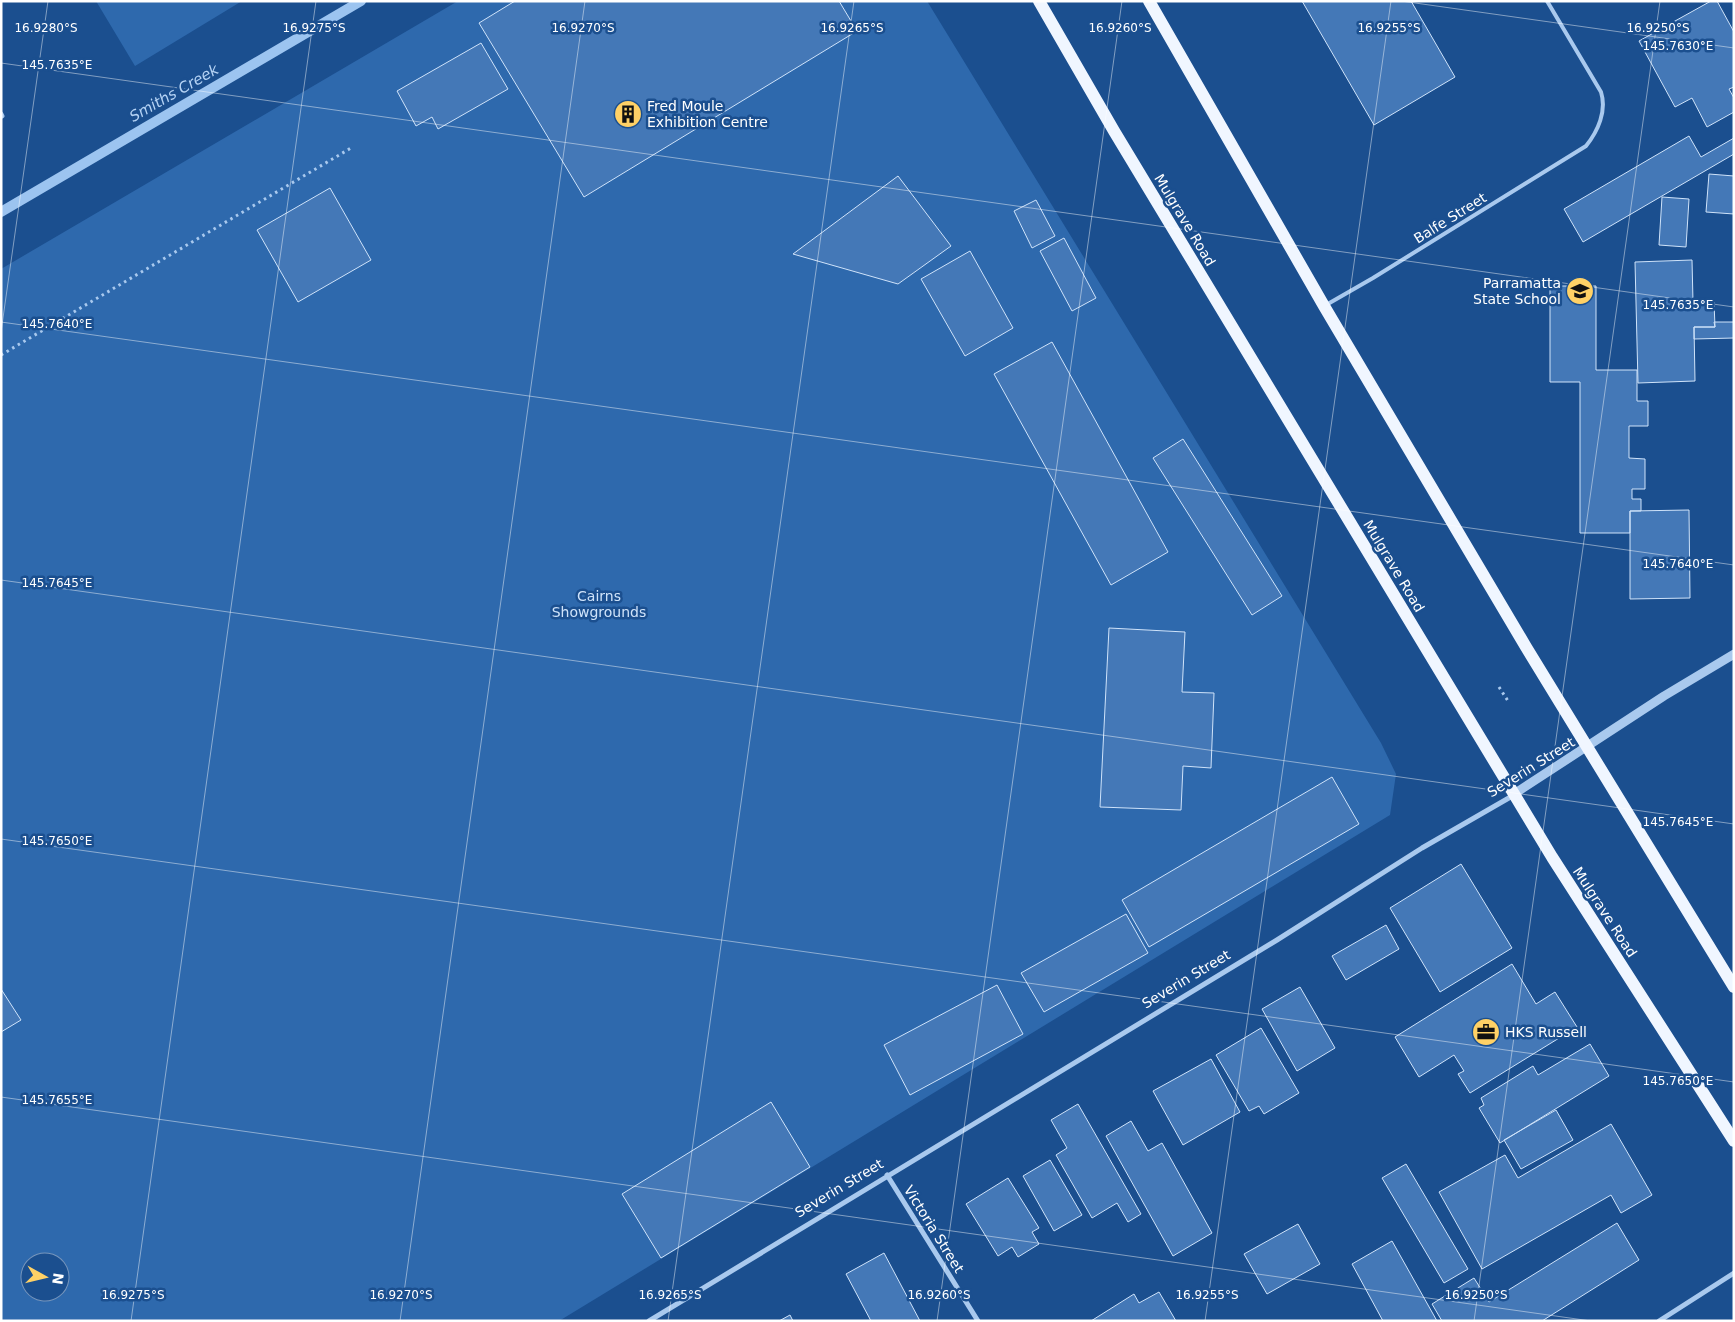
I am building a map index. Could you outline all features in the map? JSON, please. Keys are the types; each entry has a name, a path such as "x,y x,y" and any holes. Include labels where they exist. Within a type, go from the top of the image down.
{"main road":[{"name":"Mulgrave Road","path":"1038,1 1114,131 1552,857 1734,1141"},
{"path":"1149,1 1324,306 1526,647 1734,987"}],"street":[{"name":"Severin Street","path":"649,1321 1277,940 1422,848 1514,794 1684,683 1734,654"},
{"name":"Victoria Street","path":"887,1175 978,1321"},
{"path":"1659,1321 1734,1273"}],"lane":[{"name":"Balfe Street","path":"1324,306 1374,278 1586,146 1594,136 1600,122 1603,99 1601,92 1547,1"}],"path":[{"path":"1,355 351,148"},
{"path":"1499,687 1508,702"}],"green space":[{"path":"96,1 242,1 135,66"},
{"name":"Cairns Showgrounds","path":"458,1 927,1 1381,743 1396,774 1390,815 559,1321 1,1321 1,269"}],"building":[{"name":"Fred Moule Exhibition Centre","path":"515,1 839,1 857,31 584,197 479,23"},
{"path":"1302,1 1411,1 1455,77 1374,125"},
{"path":"1711,1 1717,1 1734,32 1734,87 1729,89 1734,98 1734,112 1707,127 1692,98 1675,107 1639,41"},
{"path":"481,43 508,89 438,129 432,117 416,126 397,91"},
{"path":"1689,136 1701,157 1734,138 1734,154 1583,242 1564,209"},
{"path":"1709,174 1734,176 1734,214 1706,212"},
{"path":"898,176 951,246 898,284 793,254"},
{"path":"330,188 371,260 298,302 257,230"},
{"path":"1662,197 1689,199 1686,247 1659,245"},
{"path":"1036,200 1055,236 1032,248 1014,211"},
{"path":"1064,238 1096,298 1072,311 1040,251"},
{"path":"970,251 1013,328 965,356 921,279"},
{"path":"1692,260 1693,302 1714,302 1715,327 1694,327 1695,381 1638,383 1635,262"},
{"path":"1550,286 1596,286 1596,370 1637,370 1637,401 1648,401 1648,426 1629,426 1629,458 1645,459 1645,489 1632,489 1632,499 1641,499 1641,511 1630,511 1630,533 1580,533 1580,382 1550,382"},
{"path":"1714,322 1734,322 1734,338 1694,339 1694,327 1715,327"},
{"path":"1052,342 1168,552 1111,585 994,374"},
{"path":"1183,439 1282,596 1252,615 1153,458"},
{"path":"1689,510 1690,598 1630,599 1630,511"},
{"path":"1109,628 1185,632 1182,692 1214,693 1211,768 1183,766 1181,810 1100,807"},
{"path":"1332,777 1359,824 1149,947 1122,900"},
{"path":"1461,864 1512,948 1440,992 1390,908"},
{"path":"1126,914 1148,953 1044,1012 1021,973"},
{"path":"1386,925 1399,949 1346,980 1332,956"},
{"name":"HKS Russell","path":"1512,964 1536,1004 1555,992 1577,1027 1470,1093 1458,1074 1464,1071 1454,1055 1419,1077 1395,1037"},
{"path":"997,985 1023,1034 910,1095 884,1045"},
{"path":"1300,987 1335,1048 1297,1071 1262,1009"},
{"path":"1,989 21,1020 1,1032"},
{"path":"1261,1028 1299,1093 1264,1114 1259,1106 1249,1111 1216,1055"},
{"path":"1590,1044 1609,1076 1500,1143 1479,1108 1484,1105 1481,1098 1533,1066 1538,1075"},
{"path":"1211,1059 1240,1112 1183,1145 1153,1091"},
{"path":"771,1102 810,1167 661,1258 622,1194"},
{"path":"1078,1104 1141,1214 1128,1222 1117,1203 1092,1218 1056,1155 1067,1148 1051,1120"},
{"path":"1556,1110 1573,1140 1521,1169 1504,1140"},
{"path":"1131,1121 1148,1151 1162,1143 1212,1233 1173,1256 1106,1136"},
{"path":"1611,1124 1652,1195 1621,1213 1611,1195 1482,1269 1439,1192 1505,1155 1518,1178"},
{"path":"1050,1160 1082,1215 1054,1231 1023,1176"},
{"path":"1406,1164 1468,1269 1444,1283 1382,1178"},
{"path":"1008,1178 1039,1228 1032,1232 1039,1244 1018,1257 1012,1247 998,1256 966,1204"},
{"path":"1617,1223 1639,1260 1542,1321 1442,1321 1432,1304 1474,1278 1489,1302"},
{"path":"1298,1224 1320,1264 1267,1294 1244,1254"},
{"path":"1392,1241 1437,1321 1383,1321 1352,1264"},
{"path":"884,1253 920,1321 871,1321 846,1274"},
{"path":"1159,1292 1176,1321 1091,1321 1134,1294 1139,1303"},
{"path":"790,1315 793,1321 779,1321"}],"waterway":[{"name":"Smiths Creek","path":"1,212 361,1"}],"place":[{"name":"Fred Moule Exhibition Centre","path":"628,114"},
{"name":"Parramatta State School","path":"1580,291"},
{"name":"HKS Russell","path":"1486,1032"}]}
